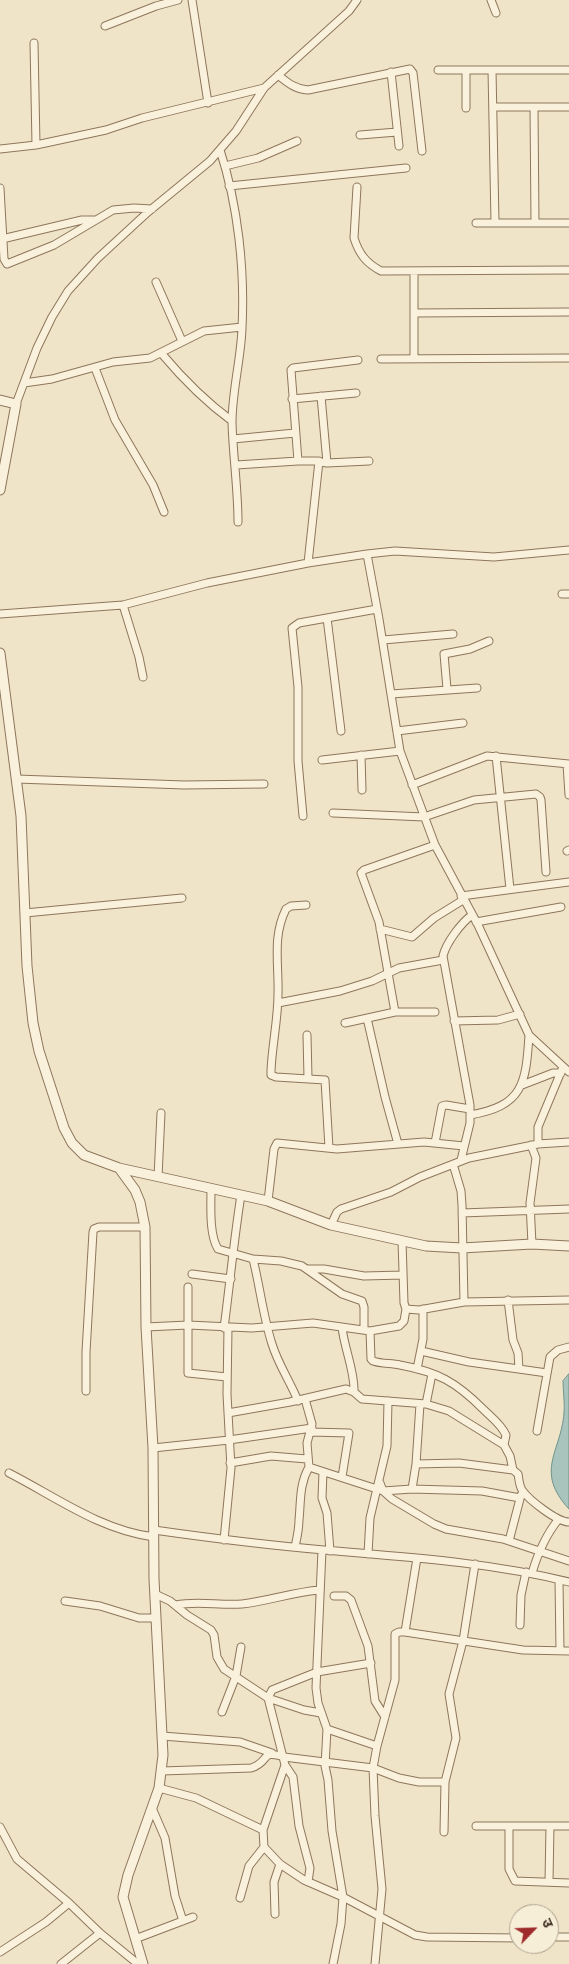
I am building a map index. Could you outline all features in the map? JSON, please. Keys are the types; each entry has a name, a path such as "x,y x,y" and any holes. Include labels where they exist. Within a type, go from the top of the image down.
{"street":[{"path":"105,26 156,6 178,0"},
{"path":"192,0 208,103"},
{"path":"0,490 16,404 37,348 52,317 68,292 98,258 152,209 210,161 236,131 264,88 348,11 357,0"},
{"path":"491,0 496,13"},
{"path":"34,43 36,144"},
{"path":"278,76 291,86 308,90 406,69 412,70 422,151"},
{"path":"438,70 569,70"},
{"path":"466,70 466,108"},
{"path":"492,70 495,223"},
{"path":"391,72 399,146"},
{"path":"0,150 106,130 150,116 264,88"},
{"path":"492,107 569,107"},
{"path":"534,107 535,223"},
{"path":"360,135 397,132"},
{"path":"225,166 258,158 297,141"},
{"path":"220,150 225,166 240,250 242,327 232,421 238,522"},
{"path":"229,186 406,168"},
{"path":"358,187 353,231 354,238 361,255 372,266 381,271 569,270"},
{"path":"0,188 5,263 10,264 54,245 105,214 122,208 152,209"},
{"path":"2,239 82,220 94,220"},
{"path":"476,223 569,223"},
{"path":"414,271 414,358"},
{"path":"156,282 182,341"},
{"path":"414,313 569,312"},
{"path":"24,383 52,379 112,362 150,358 162,354 182,341 212,330 242,327"},
{"path":"162,354 178,373 205,399 232,421"},
{"path":"382,359 569,358"},
{"path":"298,461 290,374 293,368 358,360"},
{"path":"95,368 116,420 153,485 164,512"},
{"path":"292,399 356,393"},
{"path":"308,563 323,462 321,396"},
{"path":"0,400 16,404"},
{"path":"233,438 295,433"},
{"path":"236,465 298,461 369,460"},
{"path":"0,614 123,605 206,583 308,563 367,554 394,551 494,557 569,550"},
{"path":"367,554 400,751 424,817 435,845 476,922 529,1035 564,1071"},
{"path":"123,605 139,657 142,677"},
{"path":"303,816 298,761 298,687 292,628 299,623 377,609"},
{"path":"327,618 341,731"},
{"path":"382,640 453,634"},
{"path":"447,689 444,654 470,649 489,641"},
{"path":"0,653 21,816 27,966 32,1023 64,1128 72,1143 84,1155 120,1168 268,1201 331,1224 426,1246 462,1248 532,1244 569,1246"},
{"path":"391,694 477,688"},
{"path":"397,732 463,724"},
{"path":"322,760 400,751"},
{"path":"361,755 362,790"},
{"path":"412,785 480,759 496,756 568,764 569,795"},
{"path":"496,756 510,889"},
{"path":"17,779 175,784 264,784"},
{"path":"333,813 424,817 474,800 536,794 540,796 546,872"},
{"path":"394,1012 380,929 361,876 362,871 435,845"},
{"path":"380,929 412,937 462,898 510,889 569,882"},
{"path":"25,913 182,898"},
{"path":"306,905 288,907 284,912 276,945 278,1003 271,1075 276,1078 325,1080 329,1148"},
{"path":"476,922 560,907"},
{"path":"461,1160 470,1123 470,1112 443,960 445,950 462,923 472,915"},
{"path":"278,1003 348,990 399,968 443,960"},
{"path":"345,1023 394,1012 435,1012"},
{"path":"454,1021 498,1020 520,1014"},
{"path":"367,1018 398,1144"},
{"path":"307,1035 308,1078"},
{"path":"435,1143 442,1106 446,1105 470,1112 499,1108 514,1096 522,1086 527,1063 529,1035"},
{"path":"522,1086 553,1073 564,1071"},
{"path":"532,1244 530,1212 536,1163 534,1144 538,1126 564,1071"},
{"path":"158,1177 161,1113"},
{"path":"331,1224 337,1212 341,1209 391,1192 420,1177 461,1160 534,1144 569,1142"},
{"path":"268,1201 276,1144 356,1149 398,1144 435,1143 464,1146"},
{"path":"453,1164 461,1191 464,1302"},
{"path":"120,1168 140,1202 145,1227 146,1327 153,1448 155,1594 162,1736 162,1771 159,1788 128,1875 124,1897 134,1939 143,1964"},
{"path":"211,1189 211,1216 214,1241 218,1249 253,1259 294,1263 308,1269 320,1280 342,1294 362,1301 373,1361 418,1369 453,1382 475,1400 505,1432 504,1445"},
{"path":"224,1540 230,1463 226,1328 241,1195"},
{"path":"462,1213 530,1212 569,1209"},
{"path":"86,1391 86,1352 94,1229 99,1227 145,1227"},
{"path":"146,1327 188,1325 226,1328 313,1323 367,1330 399,1326 404,1320 406,1309 404,1303 402,1240"},
{"path":"253,1259 267,1327 276,1358 301,1400 311,1430 307,1444 309,1467 304,1474 299,1494 300,1518 295,1547"},
{"path":"308,1269 324,1269 378,1277 403,1275"},
{"path":"192,1274 231,1279"},
{"path":"188,1287 188,1373 227,1376"},
{"path":"508,1300 513,1340 518,1353 519,1370"},
{"path":"406,1309 423,1309 464,1302 569,1300"},
{"path":"418,1369 421,1352 423,1309"},
{"path":"342,1327 344,1347 352,1376 354,1392"},
{"path":"537,1431 550,1357 553,1353 569,1347"},
{"path":"421,1352 469,1362 547,1373"},
{"path":"412,1489 423,1404 432,1374"},
{"path":"228,1412 301,1400 346,1389 354,1392 362,1399 423,1404 449,1411 504,1445 510,1456 513,1470"},
{"path":"368,1554 370,1518 380,1487 387,1446 388,1401"},
{"path":"153,1448 311,1430 349,1433 342,1478"},
{"path":"230,1463 271,1456 307,1459"},
{"path":"416,1464 459,1463 513,1470 518,1474 522,1490 509,1541"},
{"path":"309,1467 342,1478 380,1487 482,1491 520,1498"},
{"path":"323,1472 322,1498 327,1513 326,1550 320,1590 316,1688 321,1713 327,1729 324,1762 332,1831 343,1897 342,1924 333,1964"},
{"path":"9,1473 38,1488 66,1506 109,1526 133,1534 224,1540 475,1564 529,1572 569,1582"},
{"path":"380,1487 399,1504 446,1529 509,1541 569,1561"},
{"path":"522,1490 558,1520 569,1522"},
{"path":"520,1625 521,1595 529,1572 547,1533 558,1520"},
{"path":"405,1632 417,1558"},
{"path":"444,1832 445,1782 456,1738 450,1694 462,1641 475,1564"},
{"path":"559,1580 560,1651"},
{"path":"176,1606 191,1603 242,1604 262,1602 298,1592 320,1590"},
{"path":"155,1594 166,1598 212,1630 218,1661 224,1668 268,1698 304,1710 321,1713"},
{"path":"334,1596 346,1596 351,1600 362,1629 371,1663 375,1701 385,1717"},
{"path":"66,1600 108,1608 139,1618 156,1618"},
{"path":"375,1964 382,1878 375,1816 373,1768 376,1746 395,1680 394,1638 396,1633 405,1632 523,1650 569,1651"},
{"path":"222,1712 236,1676 241,1647"},
{"path":"240,1898 249,1866 264,1847 264,1830 285,1765 268,1698 272,1690 317,1672 371,1663"},
{"path":"327,1729 376,1746"},
{"path":"162,1736 240,1742 284,1757 373,1768 399,1778 419,1782 445,1782"},
{"path":"162,1771 251,1768 259,1764 268,1754 272,1753"},
{"path":"285,1765 293,1777 300,1826 310,1868 308,1882"},
{"path":"159,1788 196,1798 264,1830"},
{"path":"152,1808 165,1838 175,1896 183,1921"},
{"path":"476,1826 569,1826"},
{"path":"549,1882 550,1826"},
{"path":"0,1827 17,1860 138,1964"},
{"path":"509,1827 509,1869 512,1878 519,1882 569,1883"},
{"path":"264,1847 280,1864 308,1882 343,1897 406,1932 427,1937 509,1938"},
{"path":"276,1914 274,1882 280,1864"},
{"path":"0,1952 46,1922 69,1903"},
{"path":"134,1939 193,1917"},
{"path":"61,1964 100,1933"}],"water":[{"path":"569,1374 569,1509 559,1496 553,1483 551,1472 564,1413 563,1381"}]}
